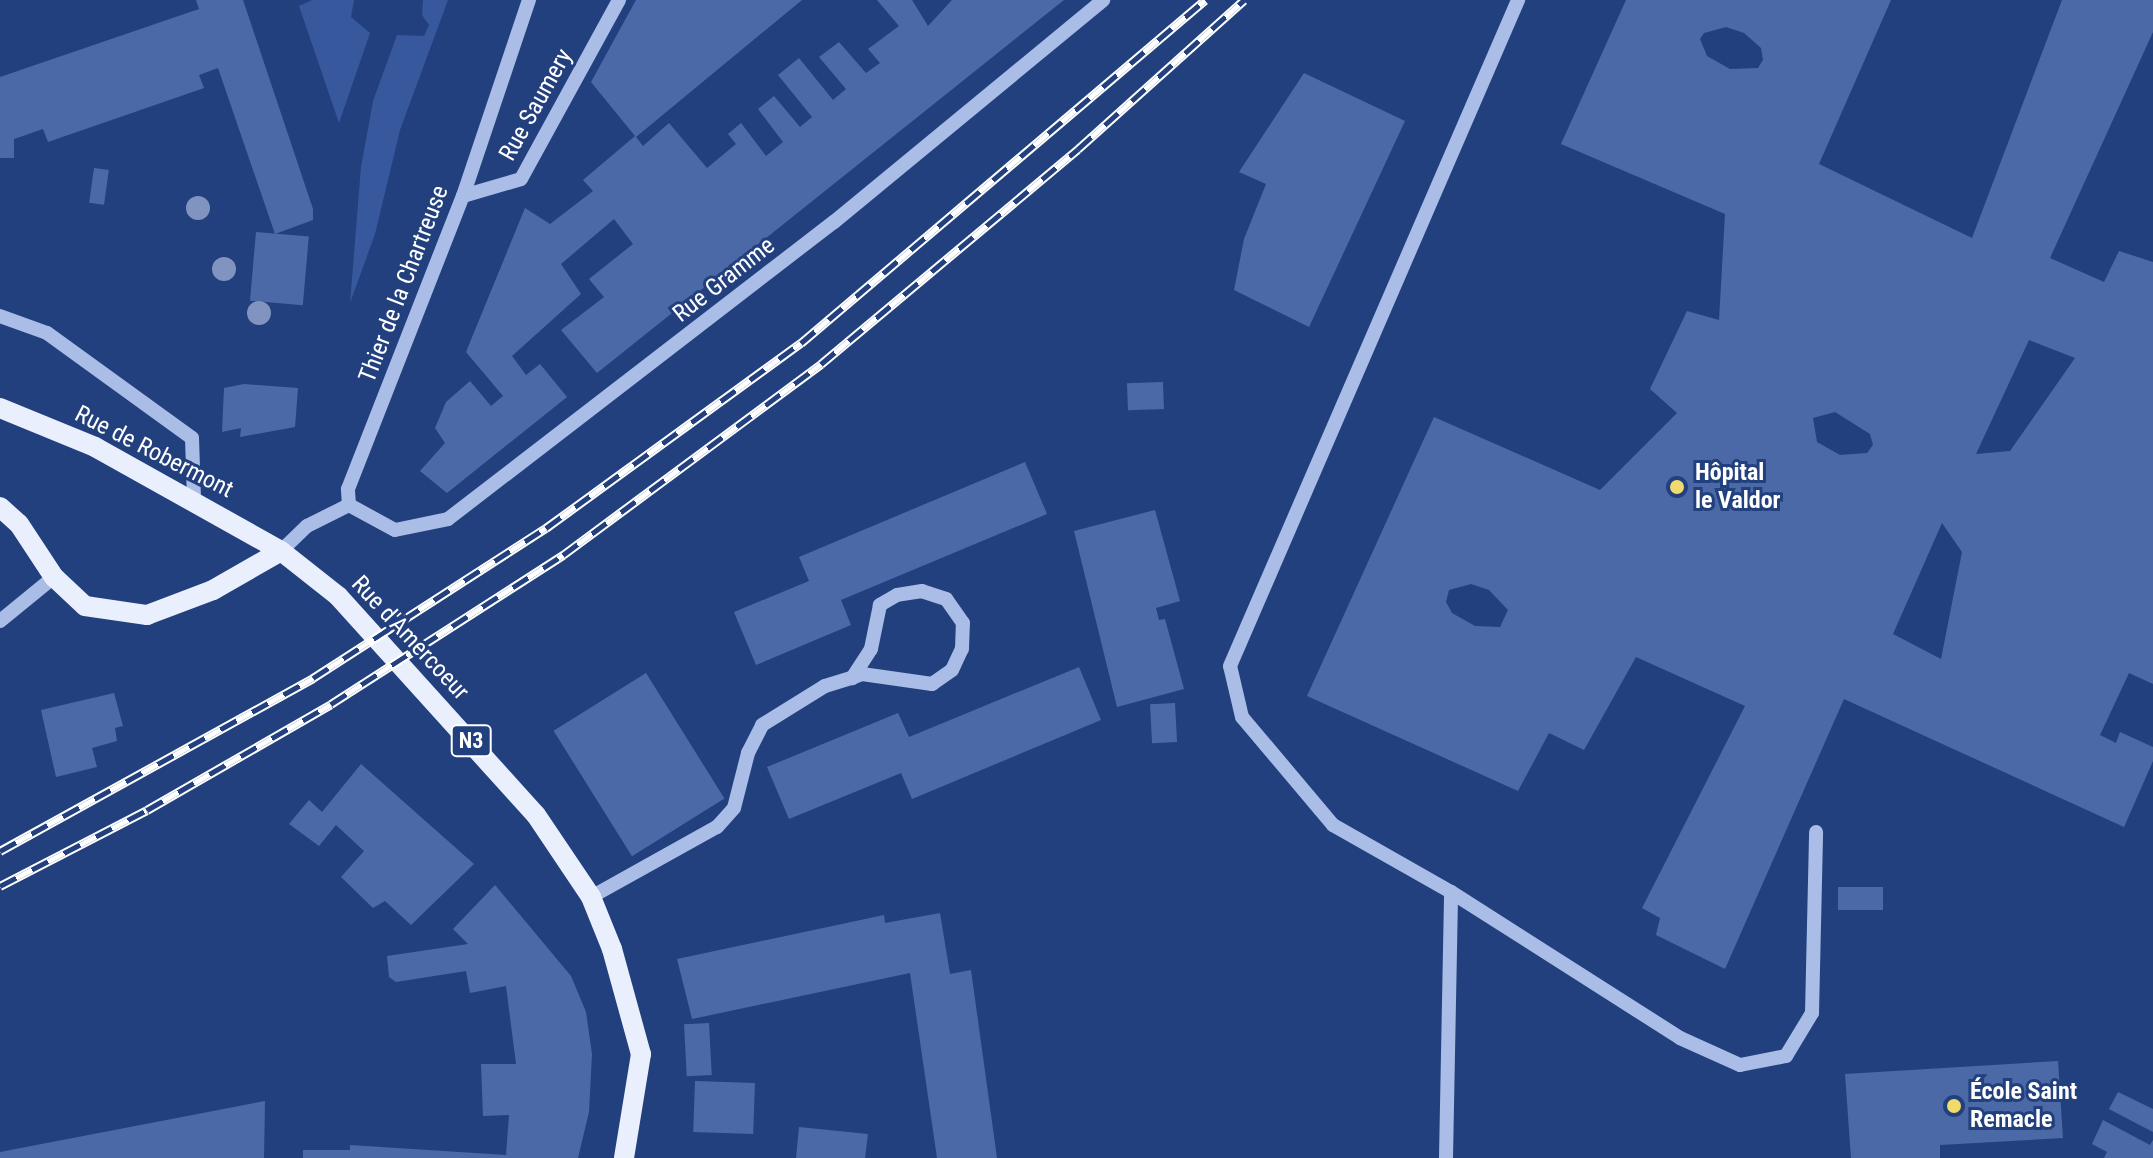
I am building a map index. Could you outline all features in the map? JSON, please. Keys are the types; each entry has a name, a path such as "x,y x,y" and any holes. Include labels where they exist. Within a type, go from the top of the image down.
{"main road":[{"name":"Rue de Robermont","path":"0,408 95,447 194,499 281,551"},
{"path":"0,507 19,524 54,577 85,606 147,615 213,590 281,551"},
{"name":"Rue d'Amercoeur","path":"281,551 338,596 476,747 536,815 591,897 612,949 641,1054 624,1158"}],"street":[{"name":"Thier de la Chartreuse","path":"349,505 348,489 463,196 529,0"},
{"name":"Rue Saumery","path":"463,196 521,179 619,0"},
{"name":"Rue Gramme","path":"349,505 395,530 448,519 834,222 1103,0"},
{"path":"1518,0 1230,666 1242,717 1333,825 1451,892 1680,1038 1740,1065 1786,1056 1812,1013 1816,832"},
{"path":"0,316 47,333 192,438 194,499"},
{"path":"281,551 307,526 349,505"},
{"path":"0,621 54,577"},
{"path":"591,897 717,827 734,808 748,753 762,725 825,686 852,678 883,675 906,684 932,684 952,670 962,649 963,623 946,599 922,591 897,595 880,605 871,649 852,678"},
{"path":"1446,1158 1451,892"}],"shaded area":[{"path":"312,0 354,0 351,17 370,33 339,123 299,6"},
{"path":"423,0 448,0 400,130 375,234 350,303 361,167 373,101 397,35 424,36 429,25 422,15"}],"building":[{"path":"196,0 243,0 313,209 313,220 275,234 218,68 199,75 204,88 48,142 43,129 14,139 14,158 0,158 0,77 199,9"},
{"path":"636,0 802,0 636,137 643,146 669,123 707,168 736,144 728,134 741,123 766,156 783,142 758,109 774,96 800,127 812,117 778,75 799,58 833,100 846,89 819,57 839,42 866,73 880,63 868,49 899,26 877,0 912,0 928,26 952,0 1064,0 597,373 561,330 604,297 589,279 633,244 614,219 561,264 581,294 512,356 526,375 540,364 567,397 447,493 420,471 445,443 435,428 446,402 470,381 491,406 503,396 466,352 525,208 550,224 593,191 583,180 635,136 591,82"},
{"path":"1626,0 1891,0 1819,164 1972,238 2062,0 2153,0 2153,32 2050,258 2104,282 2119,251 2153,262 2153,684 2129,673 2100,735 2116,743 2120,732 2153,747 2153,761 2124,827 1844,699 1725,969 1656,935 1660,918 1642,908 1745,706 1636,657 1584,750 1549,733 1518,791 1307,696 1434,417 1600,490 1677,413 1650,389 1687,311 1719,320 1725,214 1561,144","holes":["1726,27 1744,33 1761,48 1763,60 1758,68 1730,69 1707,56 1700,39 1704,33","2029,340 2075,358 2010,451 1976,454","1835,412 1870,434 1873,445 1867,453 1840,455 1817,442 1813,418","1942,523 1962,552 1941,659 1893,634","1471,584 1489,590 1508,610 1500,627 1475,626 1452,613 1446,602 1449,590"]},
{"path":"1304,73 1405,121 1309,327 1234,290 1244,239 1266,184 1239,172"},
{"path":"94,168 109,170 104,205 89,203"},
{"path":"256,232 309,237 303,305 250,301"},
{"path":"1163,382 1164,409 1128,410 1127,383"},
{"path":"244,384 298,388 295,427 240,437 241,428 222,432 224,388"},
{"path":"1025,462 1047,514 841,600 851,625 756,665 734,612 809,581 799,557"},
{"path":"1155,510 1180,601 1156,608 1159,620 1165,619 1184,689 1117,707 1074,531"},
{"path":"1079,667 1101,720 912,799 901,773 789,819 767,767 898,713 909,737"},
{"path":"646,673 724,799 632,856 554,731"},
{"path":"114,693 123,726 115,728 117,741 92,748 97,767 56,777 41,710"},
{"path":"1175,703 1177,742 1152,743 1150,704"},
{"path":"361,764 474,864 411,925 385,901 373,908 341,877 364,851 336,825 319,846 289,824 309,800 322,812"},
{"path":"495,885 571,976 586,1012 592,1054 589,1112 578,1158 303,1158 303,1150 350,1150 350,1145 506,1155 509,1115 483,1116 481,1064 516,1064 506,986 470,993 466,971 396,982 389,977 387,956 468,944 453,929"},
{"path":"1838,887 1883,887 1883,910 1838,910"},
{"path":"940,913 950,974 971,970 997,1158 937,1158 910,973 692,1019 677,959 884,915 885,923"},
{"path":"709,1023 712,1075 687,1076 684,1024"},
{"name":"École Saint Remacle","path":"2058,1061 2063,1138 1940,1145 1940,1158 1851,1158 1845,1074"},
{"path":"695,1081 755,1083 753,1134 693,1132"},
{"path":"2118,1092 2153,1109 2153,1132 2109,1109"},
{"path":"265,1101 264,1158 0,1158 0,1152"},
{"path":"2103,1120 2150,1145 2153,1140 2153,1158 2104,1158 2107,1152 2092,1144"},
{"path":"799,1127 868,1134 865,1158 796,1158"}],"railway":[{"path":"0,851 313,678 546,528 801,343 1205,0"},
{"path":"0,886 147,810 331,704 563,555 821,364 1078,149 1244,0"}],"place":[{"name":"Hôpital le Valdor","path":"1677,487"},
{"name":"École Saint Remacle","path":"1954,1106"}]}
